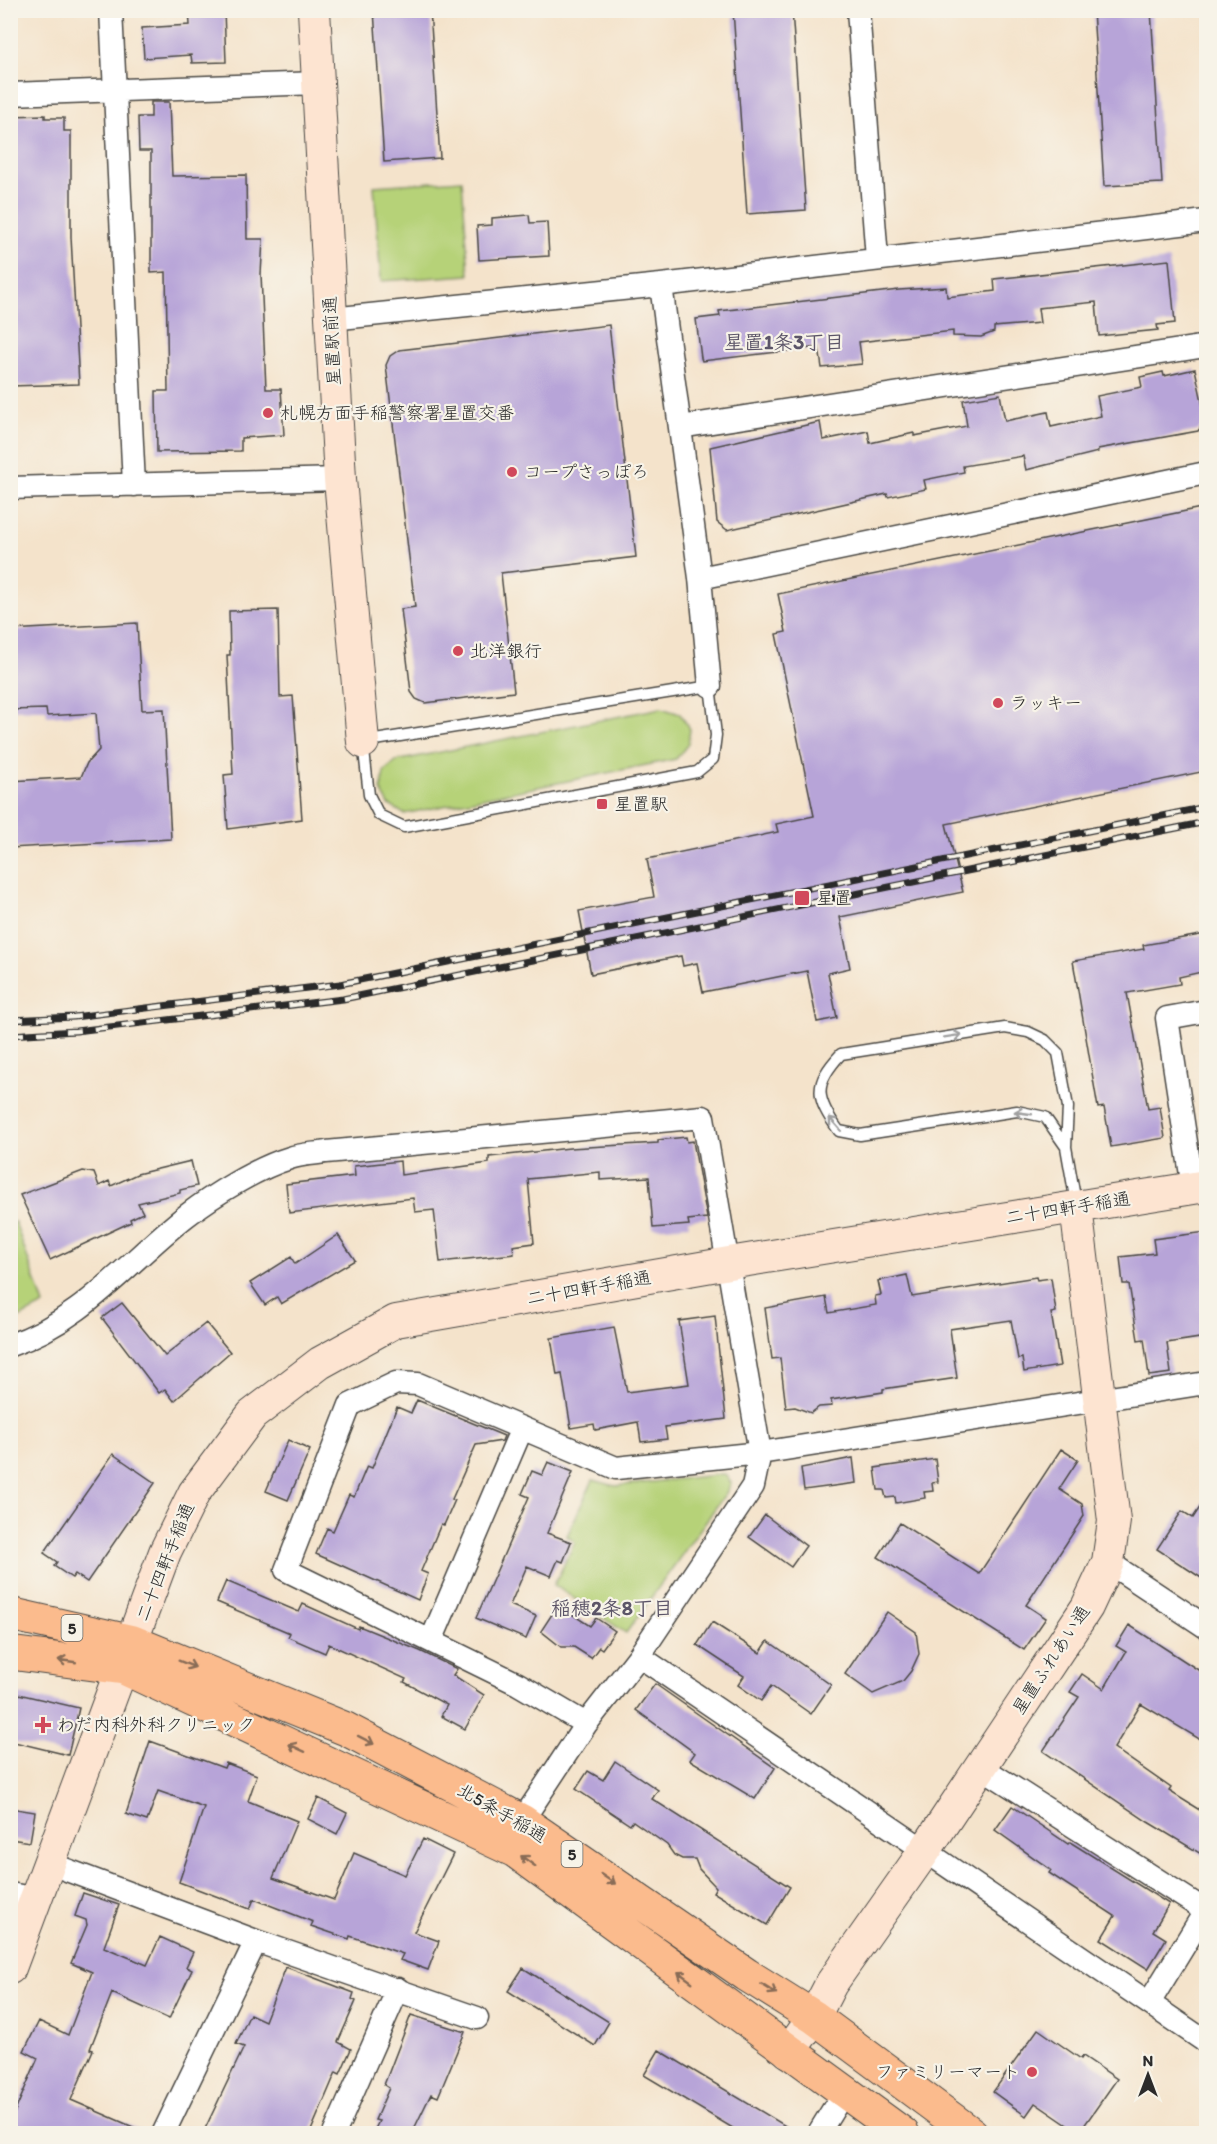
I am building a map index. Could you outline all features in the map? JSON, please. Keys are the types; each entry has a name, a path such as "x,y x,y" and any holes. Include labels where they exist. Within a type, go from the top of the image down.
{"highway":[{"name":"北5条手稲通","path":"10,1614 346,1729 522,1821 747,1975 814,2017 972,2133"},
{"name":"北5条手稲通","path":"10,1653 128,1655 515,1851 903,2133"}],"street":[{"path":"111,10 134,485"},
{"name":"星置駅前通","path":"314,10 340,479 363,742"},
{"path":"858,10 877,259"},
{"path":"10,94 319,83"},
{"path":"331,320 661,285 1206,220"},
{"path":"661,285 700,578 710,686"},
{"path":"680,428 1206,346"},
{"path":"700,578 1206,473"},
{"path":"10,488 340,479"},
{"path":"1200,1187 1167,1018 1206,1011"},
{"path":"10,1345 37,1336 78,1311 187,1215 243,1180 290,1158 326,1152 704,1117 760,1453 753,1486 639,1656 586,1724 522,1821"},
{"name":"二十四軒手稲通","path":"10,1968 24,1896 51,1864 165,1552 194,1493 252,1415 320,1363 396,1321 729,1263 1200,1187"},
{"name":"星置ふれあい通","path":"789,2052 814,2017 831,1984 926,1849 1087,1607 1108,1562 1114,1521 1076,1207"},
{"path":"586,1724 518,1684 285,1570 350,1405 396,1383 418,1384 616,1468 760,1453 1206,1383"},
{"path":"431,1641 522,1428"},
{"path":"1108,1562 1206,1627"},
{"path":"639,1656 926,1849 1206,2042"},
{"path":"981,1767 1206,1910 1149,2003"},
{"path":"51,1864 256,1941 477,2018"},
{"path":"163,2133 256,1941"},
{"path":"334,2133 398,1989"},
{"path":"818,2133 844,2092"}],"lane":[{"path":"710,686 716,735 713,759 697,772 404,827 379,815 369,795 363,742 710,686"},
{"path":"1066,1147 1046,1118 1017,1111 860,1135 838,1131 823,1110 819,1087 826,1069 842,1054 1005,1028 1028,1032 1045,1041 1058,1053 1068,1107 1066,1147 1076,1207"}],"green space":[{"path":"462,180 469,275 381,281 374,186"},
{"path":"661,708 680,714 690,729 688,744 676,759 404,814 389,805 381,790 384,772 396,761"},
{"path":"11,1222 15,1222 44,1305 11,1322"},
{"path":"725,1474 731,1483 726,1493 626,1633 554,1585 575,1542 567,1536 593,1480 615,1486"}],"building":[{"path":"189,10 224,10 226,62 192,63 191,55 144,58 142,28 190,25"},
{"path":"374,10 430,10 440,158 384,162"},
{"path":"733,10 792,10 806,210 747,214"},
{"path":"1093,10 1151,10 1162,183 1104,186"},
{"path":"151,102 169,102 172,176 246,175 247,239 263,239 261,274 266,389 281,389 284,435 241,438 241,451 157,452 156,391 168,391 166,272 151,273 151,151 139,151 138,117 151,117"},
{"path":"45,115 45,118 64,118 64,131 71,131 71,237 79,384 10,386 10,116"},
{"path":"529,215 530,223 547,222 549,256 479,260 477,226 492,225 492,218"},
{"path":"1169,260 1175,323 1157,325 1158,330 1099,336 1096,302 1038,308 1040,323 994,327 994,332 981,337 953,336 953,331 859,342 862,364 822,368 819,347 702,361 701,358 696,319 720,316 719,311 899,290 946,287 947,297 995,291 994,279"},
{"name":"コープさっぽろ","path":"609,325 636,557 501,573 514,692 425,703 416,699 411,692 401,609 415,607 386,365 390,356 399,350"},
{"path":"1195,369 1206,420 1198,431 1098,449 1098,452 1026,470 1023,456 963,466 964,472 924,480 926,489 888,497 887,494 727,530 717,522 710,447 820,422 823,440 868,431 870,443 914,433 914,436 967,426 963,400 1000,394 1005,421 1048,412 1051,427 1101,416 1097,396 1142,387 1140,377 1163,372 1164,376"},
{"name":"ラッキー","path":"1206,507 1206,771 946,824 963,892 840,917 850,968 828,973 837,1018 817,1022 807,971 703,992 697,963 683,966 681,956 591,974 579,911 654,897 647,859 778,832 776,824 814,816 776,634 786,632 778,594"},
{"path":"278,610 280,697 293,696 302,819 228,829 224,775 233,774 227,655 230,655 229,611"},
{"path":"137,623 142,710 164,709 171,839 10,848 10,781 81,777 87,763 99,750 96,713 47,716 46,709 10,710 10,630"},
{"path":"1206,934 1206,971 1179,977 1180,984 1127,993 1148,1109 1160,1107 1165,1138 1111,1147 1104,1107 1098,1108 1073,961 1144,949 1143,945"},
{"path":"686,1137 687,1142 693,1141 707,1218 688,1220 689,1225 653,1228 649,1177 600,1180 600,1172 528,1179 534,1243 513,1246 514,1254 440,1262 434,1210 415,1212 413,1198 289,1213 286,1184 355,1176 354,1166 400,1161 401,1175 489,1163 489,1157 570,1148 658,1143 658,1140"},
{"path":"191,1161 197,1186 180,1190 180,1193 138,1203 143,1213 130,1219 131,1222 50,1260 20,1195 83,1171 94,1173 99,1186 109,1181 111,1186 137,1174"},
{"path":"1206,1232 1206,1337 1167,1343 1171,1373 1149,1376 1144,1339 1138,1340 1129,1284 1123,1284 1120,1257 1155,1253 1153,1239"},
{"path":"338,1235 355,1260 281,1304 277,1297 265,1305 250,1283 291,1257 295,1264"},
{"path":"907,1275 912,1297 1036,1277 1037,1280 1051,1278 1056,1312 1051,1313 1060,1366 1024,1372 1022,1358 1018,1359 1011,1320 950,1329 957,1378 883,1389 883,1392 831,1400 832,1406 819,1407 811,1413 795,1407 786,1408 780,1358 772,1359 765,1308 826,1297 829,1313 876,1305 875,1296 881,1295 878,1281"},
{"path":"122,1303 165,1356 206,1323 230,1352 174,1401 165,1389 159,1393 102,1318"},
{"path":"715,1316 726,1419 665,1427 667,1439 641,1442 638,1422 595,1430 594,1424 571,1428 562,1374 557,1375 551,1338 614,1327 627,1392 689,1384 679,1321"},
{"path":"417,1400 504,1436 502,1441 476,1445 452,1499 455,1500 444,1525 441,1524 421,1571 428,1574 418,1600 316,1554 327,1528 333,1531 349,1495 354,1497 367,1466 372,1468 397,1407 411,1413"},
{"path":"288,1440 310,1450 288,1500 266,1491"},
{"path":"1061,1449 1078,1460 1059,1489 1082,1504 1084,1516 1026,1605 1046,1618 1024,1650 878,1557 900,1523 979,1574"},
{"path":"113,1454 155,1483 87,1582 75,1574 72,1578 54,1566 57,1562 44,1553"},
{"path":"853,1458 856,1483 804,1490 801,1468"},
{"path":"935,1459 938,1482 932,1483 933,1491 924,1492 925,1498 896,1503 895,1497 886,1498 884,1490 878,1490 875,1468"},
{"path":"548,1462 573,1472 547,1533 571,1542 563,1562 558,1560 551,1576 527,1566 510,1605 536,1616 526,1639 476,1618 529,1497 522,1494 532,1471 542,1475"},
{"path":"1206,1498 1206,1581 1157,1549 1182,1511 1193,1518"},
{"path":"765,1515 806,1546 791,1567 749,1537"},
{"path":"226,1581 299,1612 303,1604 358,1629 359,1626 420,1651 457,1669 453,1675 484,1695 465,1729 441,1716 447,1705 404,1682 406,1679 329,1644 325,1653 288,1637 290,1633 217,1602"},
{"path":"558,1605 590,1626 596,1618 615,1631 602,1649 599,1647 591,1658 574,1647 561,1647 541,1631"},
{"path":"887,1612 916,1632 919,1654 903,1681 873,1694 845,1674"},
{"path":"712,1622 760,1653 768,1641 831,1685 811,1714 771,1686 761,1701 738,1685 744,1676 697,1645"},
{"path":"1129,1625 1206,1675 1206,1743 1141,1704 1114,1748 1171,1788 1169,1791 1206,1814 1206,1857 1148,1822 1043,1751 1079,1697 1070,1692 1082,1674 1104,1689 1126,1652 1116,1646"},
{"path":"655,1684 775,1768 755,1799 690,1760 695,1753 636,1710"},
{"name":"わだ内科外科クリニック","path":"10,1692 79,1708 68,1755 10,1741"},
{"path":"150,1741 224,1768 226,1763 257,1775 248,1801 297,1821 273,1878 334,1900 354,1853 405,1875 423,1839 453,1854 414,1932 439,1941 428,1970 400,1960 403,1954 311,1926 313,1922 254,1899 250,1909 179,1882 204,1807 158,1791 147,1821 126,1814"},
{"path":"615,1761 658,1790 652,1799 790,1887 767,1925 713,1892 716,1887 699,1869 695,1859 682,1859 674,1855 667,1845 633,1821 630,1825 576,1789 588,1771 603,1780"},
{"path":"318,1798 347,1813 337,1834 308,1819"},
{"path":"1012,1806 1068,1844 1070,1842 1169,1904 1153,1931 1166,1939 1148,1969 1101,1939 1115,1916 1049,1873 1051,1870 995,1830"},
{"path":"10,1808 35,1812 30,1842 10,1839"},
{"path":"83,1893 119,1905 104,1947 147,1965 160,1937 193,1952 186,1967 192,1970 169,2019 112,1993 90,2049 93,2050 71,2100 147,2133 10,2133 10,2123 38,2058 24,2051 39,2021 68,2035 92,1972 71,1963 87,1925 86,1920 75,1916"},
{"path":"286,1967 354,1993 352,1999 356,2001 338,2042 351,2049 340,2074 336,2072 310,2133 203,2133 244,2047 236,2044 250,2014 265,2021"},
{"path":"523,1968 609,2022 595,2046 508,1991"},
{"path":"411,2015 465,2032 438,2097 431,2094 412,2133 373,2133 379,2121 375,2120 389,2088 384,2085"},
{"path":"1038,2029 1081,2059 1083,2056 1117,2079 1079,2133 1035,2103 1026,2116 993,2092"},
{"path":"659,2050 797,2133 741,2133 644,2075"}],"railway":[{"path":"10,1020 74,1017 340,984 1206,807"},
{"path":"10,1035 76,1031 343,999 1206,822"}],"place":[{"name":"札幌方面手稲警察署星置交番","path":"268,413"},
{"name":"コープさっぽろ","path":"512,472"},
{"name":"北洋銀行","path":"458,651"},
{"name":"ラッキー","path":"998,703"},
{"name":"星置駅","path":"602,804"},
{"name":"星置","path":"802,898"},
{"name":"わだ内科外科クリニック","path":"43,1725"},
{"name":"ファミリーマート","path":"1032,2072"}],"district":[{"name":"星置1条3丁目","path":"784,342"},
{"name":"稲穂2条8丁目","path":"612,1608"}]}
